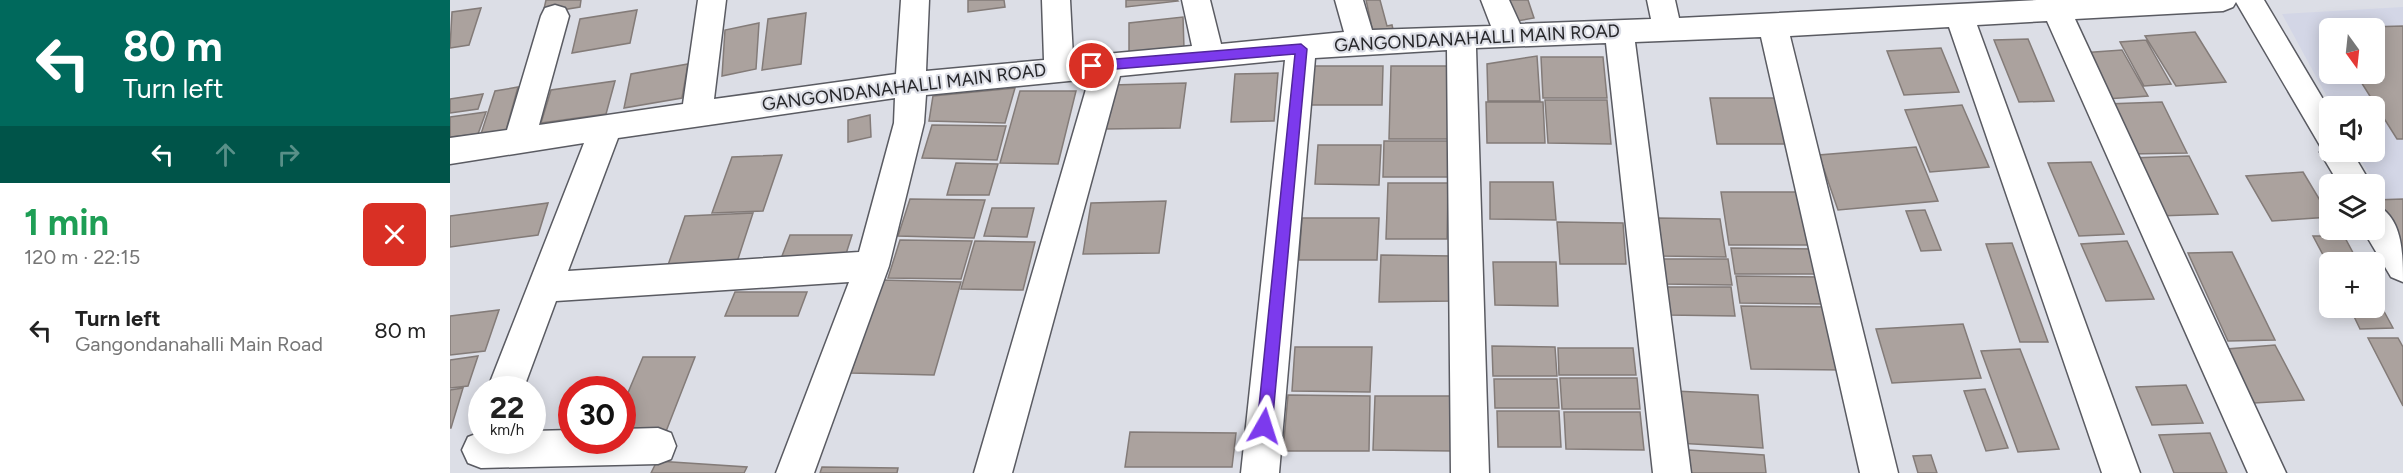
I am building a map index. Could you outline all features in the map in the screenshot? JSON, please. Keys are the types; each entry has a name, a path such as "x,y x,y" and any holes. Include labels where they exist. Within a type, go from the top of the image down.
{"street":[{"path":"697,114 712,0"},
{"path":"795,473 872,266 909,123 915,0"},
{"path":"1056,0 1059,69"},
{"path":"1196,0 1209,57"},
{"path":"1349,0 1361,42"},
{"path":"1495,0 1510,35"},
{"path":"1661,0 1667,28"},
{"name":"GANGONDANAHALLI MAIN ROAD","path":"453,156 519,142 606,128 911,84 1361,42 1960,17 2134,3 2223,0"},
{"path":"2249,0 2319,121"},
{"path":"2057,11 2267,473"},
{"path":"519,142 555,16"},
{"path":"1960,17 2121,473"},
{"path":"1773,26 1879,473"},
{"path":"1619,31 1672,473"},
{"path":"1461,37 1470,473"},
{"path":"1260,473 1301,49"},
{"path":"993,473 1108,65"},
{"path":"511,376 606,128"},
{"path":"2385,237 2403,267"},
{"path":"546,287 872,266"},
{"path":"479,455 657,446"}],"shaded area":[{"path":"2403,7 2403,235 2385,203 2385,174 2369,174 2363,162 2385,162 2385,96 2327,96 2320,84 2385,84 2385,18 2319,18 2319,82 2282,14"}],"building":[{"path":"546,0 581,0 580,7 543,13"},
{"path":"968,0 1004,0 1005,7 968,12"},
{"path":"1126,0 1177,0 1178,1 1126,7"},
{"path":"1366,0 1380,0 1387,26 1392,25 1394,34 1374,37"},
{"path":"1509,0 1528,0 1534,18 1517,21"},
{"path":"481,8 469,45 450,48 452,12"},
{"path":"637,10 630,43 572,53 580,19"},
{"path":"806,13 801,64 762,70 768,19"},
{"path":"1183,17 1184,48 1129,55 1129,23"},
{"path":"759,23 756,69 722,76 725,30"},
{"path":"2403,26 2403,139 2397,139 2385,120 2385,96 2370,96 2362,84 2385,84 2385,27"},
{"path":"2195,32 2226,82 2176,86 2145,36"},
{"path":"2028,39 2054,101 2019,102 1994,40"},
{"path":"2146,40 2171,84 2144,86 2120,42"},
{"path":"1941,48 1959,92 1904,95 1887,51"},
{"path":"2122,50 2148,96 2106,99 2081,53"},
{"path":"1537,56 1540,101 1488,101 1487,64"},
{"path":"1541,57 1603,57 1607,98 1543,98"},
{"path":"688,64 682,98 624,108 631,74"},
{"path":"1313,66 1383,66 1382,105 1309,105"},
{"path":"1391,66 1448,66 1449,139 1389,139"},
{"path":"1278,73 1274,121 1231,122 1235,74"},
{"path":"615,81 606,114 541,123 551,90"},
{"path":"1186,83 1180,128 1104,129 1112,85"},
{"path":"518,87 505,134 480,137 495,91"},
{"path":"1015,88 1005,123 929,121 933,96"},
{"path":"1020,91 1076,91 1058,164 1000,163"},
{"path":"483,94 478,109 450,113 450,99"},
{"path":"1710,98 1785,98 1795,144 1717,144"},
{"path":"1545,100 1607,100 1611,144 1548,143"},
{"path":"1486,102 1543,102 1545,143 1487,143"},
{"path":"2162,102 2187,153 2130,154 2106,104"},
{"path":"1962,105 1989,167 1930,172 1905,110"},
{"path":"486,112 478,134 450,137 450,117"},
{"path":"870,115 871,137 848,142 848,120"},
{"path":"932,125 1006,126 997,160 922,158"},
{"path":"1384,141 1453,141 1453,177 1383,177"},
{"path":"1318,145 1381,145 1379,185 1315,184"},
{"path":"1916,147 1938,201 1838,210 1819,155"},
{"path":"782,155 763,211 712,213 732,157"},
{"path":"2189,156 2218,214 2157,216 2130,158"},
{"path":"2091,162 2124,234 2079,236 2048,163"},
{"path":"956,163 998,164 989,195 947,195"},
{"path":"2303,172 2319,199 2319,218 2272,221 2246,176"},
{"path":"1490,182 1553,182 1556,220 1490,219"},
{"path":"1388,183 1448,183 1447,239 1386,239"},
{"path":"1721,192 1805,192 1816,245 1729,245"},
{"path":"910,199 985,200 974,238 898,236"},
{"path":"2403,199 2403,260 2385,232 2385,200"},
{"path":"1166,201 1159,253 1083,254 1091,203"},
{"path":"548,203 538,235 450,247 450,216"},
{"path":"992,208 1034,208 1027,237 984,236"},
{"path":"1925,210 1941,250 1921,251 1906,211"},
{"path":"753,213 736,265 667,268 685,216"},
{"path":"1302,218 1379,218 1377,260 1299,260"},
{"path":"1657,218 1720,219 1726,257 1661,256"},
{"path":"1557,222 1623,223 1626,264 1560,264"},
{"path":"790,235 852,235 845,257 782,256"},
{"path":"2313,236 2319,236 2319,240 2346,240 2353,252 2322,252"},
{"path":"900,240 972,241 961,279 888,278"},
{"path":"975,241 1035,242 1023,290 961,289"},
{"path":"2127,241 2154,299 2106,301 2081,244"},
{"path":"2012,243 2048,342 2020,342 1986,244"},
{"path":"1731,248 1815,249 1821,274 1735,274"},
{"path":"2232,252 2275,340 2228,341 2188,253"},
{"path":"1381,255 1452,256 1452,301 1379,302"},
{"path":"1660,259 1728,259 1732,285 1663,284"},
{"path":"1493,262 1556,262 1558,306 1495,305"},
{"path":"1736,276 1821,277 1827,304 1740,303"},
{"path":"881,280 961,282 934,375 851,373"},
{"path":"1663,287 1731,287 1735,316 1667,315"},
{"path":"735,292 807,292 798,316 725,316"},
{"path":"1741,306 1831,307 1844,370 1751,369"},
{"path":"499,310 485,351 450,355 450,316"},
{"path":"2385,313 2393,328 2360,329 2355,318 2385,318"},
{"path":"1963,324 1981,378 1892,383 1876,329"},
{"path":"2368,338 2398,338 2403,347 2403,406"},
{"path":"2275,345 2304,400 2254,403 2227,349"},
{"path":"1492,346 1555,347 1557,376 1493,376"},
{"path":"1295,347 1372,347 1370,392 1292,391"},
{"path":"1558,348 1633,348 1636,375 1559,375"},
{"path":"2020,349 2059,449 2018,452 1981,351"},
{"path":"478,356 471,376 468,376 468,386 450,388 450,360"},
{"path":"643,357 695,357 665,434 636,434 635,376"},
{"path":"1560,378 1637,378 1640,409 1562,409"},
{"path":"1494,379 1557,379 1559,408 1495,408"},
{"path":"2186,385 2203,423 2152,425 2136,387"},
{"path":"463,388 451,428 450,428 450,390"},
{"path":"1985,389 2008,448 1986,451 1964,391"},
{"path":"1674,391 1758,395 1763,448 1677,443"},
{"path":"1288,395 1370,396 1369,451 1283,451"},
{"path":"1375,396 1452,396 1452,451 1373,450"},
{"path":"1497,411 1559,411 1561,447 1498,447"},
{"path":"1564,412 1640,412 1644,450 1566,449"},
{"path":"1130,432 1236,433 1232,467 1125,467"},
{"path":"2210,433 2227,473 2174,473 2159,435"},
{"path":"1689,450 1764,455 1766,473 1690,473"},
{"path":"1931,455 1937,473 1918,473 1913,456"},
{"path":"657,461 747,467 744,473 651,473"},
{"path":"822,467 898,468 897,473 820,473"}],"route":[{"path":"1092,66 1301,49 1264,426"}]}
